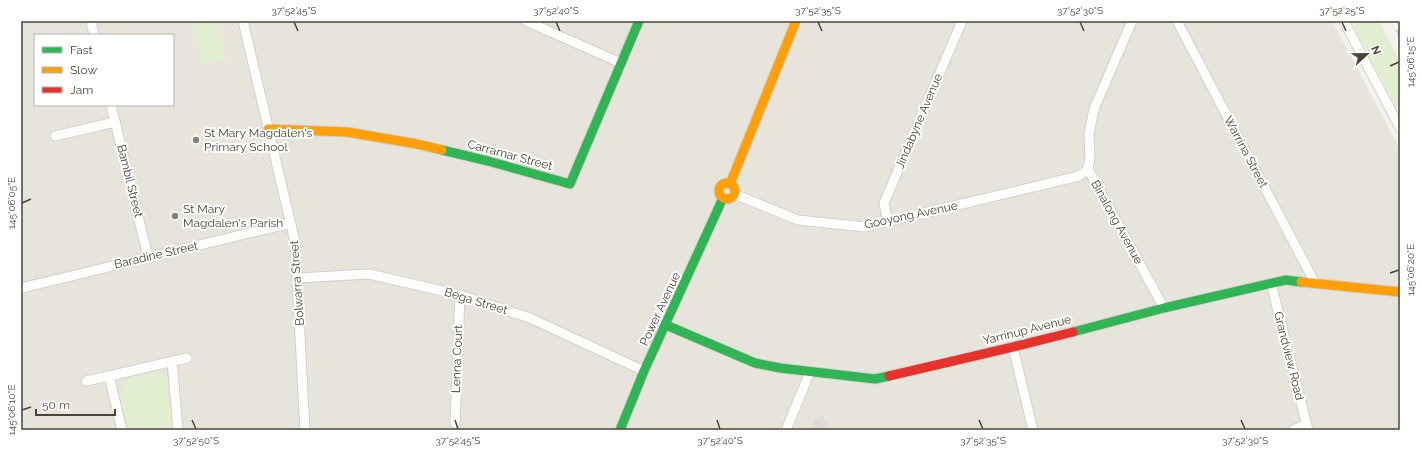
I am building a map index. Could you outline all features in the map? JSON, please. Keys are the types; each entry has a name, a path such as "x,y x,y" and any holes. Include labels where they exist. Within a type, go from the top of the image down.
{"street":[{"path":"91,21 94,34"},
{"name":"Bolwarra Street","path":"243,21 292,223 295,242 304,430"},
{"path":"526,21 621,63"},
{"name":"Carramar Street","path":"268,129 347,132 417,144 488,161 570,184 639,21"},
{"path":"730,184 796,21"},
{"name":"Jindabyne Avenue","path":"888,222 884,203 962,21"},
{"name":"Binalong Avenue","path":"1132,21 1094,109 1089,134 1090,158 1088,169 1164,308"},
{"name":"Warrina Street","path":"1177,21 1314,283"},
{"path":"1344,21 1400,128"},
{"name":"Bambil Street","path":"111,106 148,257"},
{"path":"55,136 115,122"},
{"name":"Gooyong Avenue","path":"734,194 798,220 865,227 1079,176 1088,169"},
{"path":"724,184 730,184 734,188 734,194 729,199 723,198 720,193 720,188 724,184"},
{"name":"Power Avenue","path":"620,430 644,371 723,198"},
{"name":"Baradine Street","path":"21,288 292,223"},
{"name":"Bega Street","path":"297,278 369,274 460,295 530,318 644,371"},
{"name":"Yarrinup Avenue","path":"666,325 755,363 810,372 875,379 1164,308 1286,280 1400,292"},
{"name":"Grandview Road","path":"1271,283 1307,427"},
{"name":"Lenna Court","path":"455,423 460,295"},
{"path":"1012,346 1033,430"},
{"path":"86,381 187,358"},
{"path":"172,361 178,430"},
{"path":"786,430 810,372"},
{"path":"109,376 122,430"},
{"path":"1293,430 1307,427"}],"shaded area":[{"path":"21,21 1332,21 1400,149 1400,430 21,430"},
{"name":"St Mary Magdalen's Primary School","path":"105,21 230,21 269,178 204,193 200,179 185,182 174,176 168,186 160,188 160,191 146,195 124,106 174,106 174,34 108,34"}],"green space":[{"path":"192,21 217,21 226,60 203,65"},
{"path":"1351,21 1379,21 1400,62 1400,114"},
{"path":"159,372 167,378 173,430 128,430 122,400 123,386 127,381 134,377"}],"building":[{"path":"822,416 828,430 814,430 812,428 815,426 813,424 815,423 814,421"}],"railway":[{"path":"1393,21 1400,35"}],"traffic: fast":[{"path":"442,150 570,184 639,21"},
{"path":"620,430 644,371 723,198"},
{"path":"1073,332 1164,308 1286,280 1301,282"},
{"path":"666,325 755,363 780,368 875,379 889,376"}],"traffic: slow":[{"path":"730,184 796,21"},
{"path":"268,129 347,132 417,144 442,150"},
{"path":"727,183 734,188 735,191 730,198 727,199 720,194 719,191 724,184 727,183"},
{"path":"1301,282 1400,292"}],"traffic: jam":[{"path":"889,376 1073,332"}],"place":[{"name":"St Mary Magdalen's Primary School","path":"196,140"},
{"name":"St Mary Magdalen's Parish","path":"175,216"}]}
